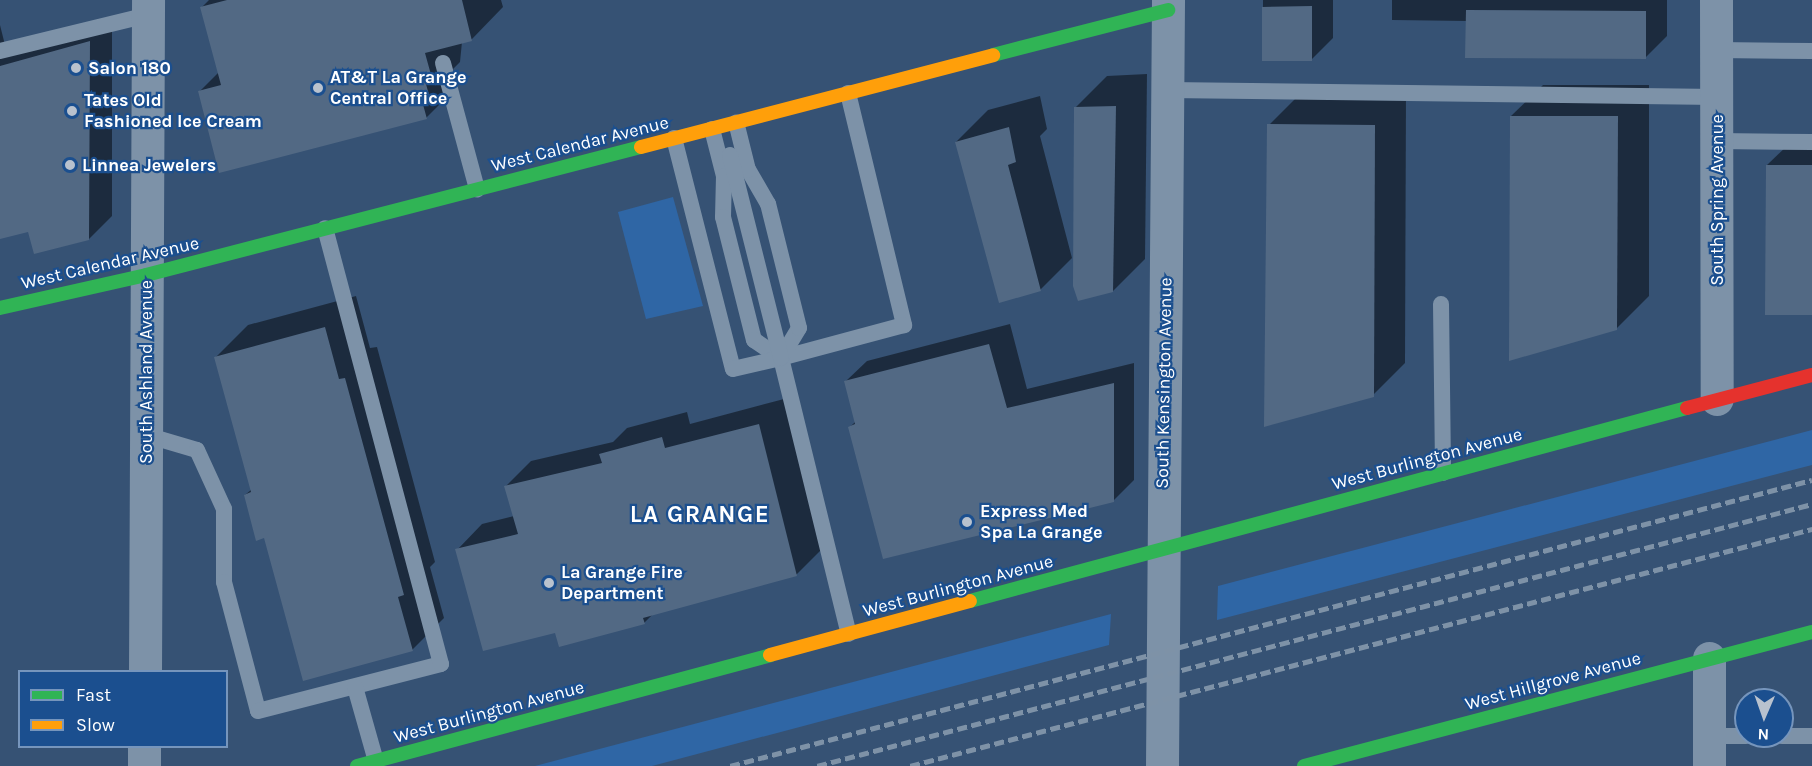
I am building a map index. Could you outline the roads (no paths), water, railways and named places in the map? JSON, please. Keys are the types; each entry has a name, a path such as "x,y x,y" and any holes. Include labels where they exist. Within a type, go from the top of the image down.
{"street":[{"name":"South Spring Avenue","path":"1716,0 1717,399"},
{"name":"South Kensington Avenue","path":"1162,766 1168,5"},
{"name":"West Calendar Avenue","path":"0,308 146,275 723,126 1168,5"},
{"name":"South Ashland Avenue","path":"145,670 148,8"},
{"name":"West Burlington Avenue","path":"357,766 1812,375"},
{"name":"West Hillgrove Avenue","path":"1304,766 1812,632"},
{"path":"1709,658 1709,751"},
{"path":"144,748 144,766"}],"lane":[{"path":"0,51 148,8"},
{"path":"1717,51 1812,51"},
{"path":"443,63 477,189"},
{"path":"1168,90 1717,97"},
{"path":"674,138 733,369 781,358 904,325 848,93"},
{"path":"723,126 768,204 799,328 781,358"},
{"path":"723,126 723,217 754,340 781,358 849,634"},
{"path":"1717,141 1812,142"},
{"path":"146,435 197,450 224,508 224,582 258,711 441,664 325,228"},
{"path":"1441,304 1443,473"},
{"path":"355,687 376,761"},
{"path":"1794,736 1812,736"},
{"path":"1709,751 1734,741"}],"railway":[{"path":"730,766 1812,480"},
{"path":"817,766 1812,504"},
{"path":"910,766 1812,529"}],"place":[{"name":"Salon 180","path":"76,68"},
{"name":"AT&T La Grange Central Office","path":"318,88"},
{"name":"Tates Old Fashioned Ice Cream","path":"72,111"},
{"name":"Linnea Jewelers","path":"70,165"},
{"name":"Express Med Spa La Grange","path":"967,522"},
{"name":"La Grange Fire Department","path":"549,583"}],"district":[{"name":"LA GRANGE","path":"700,515"}]}
